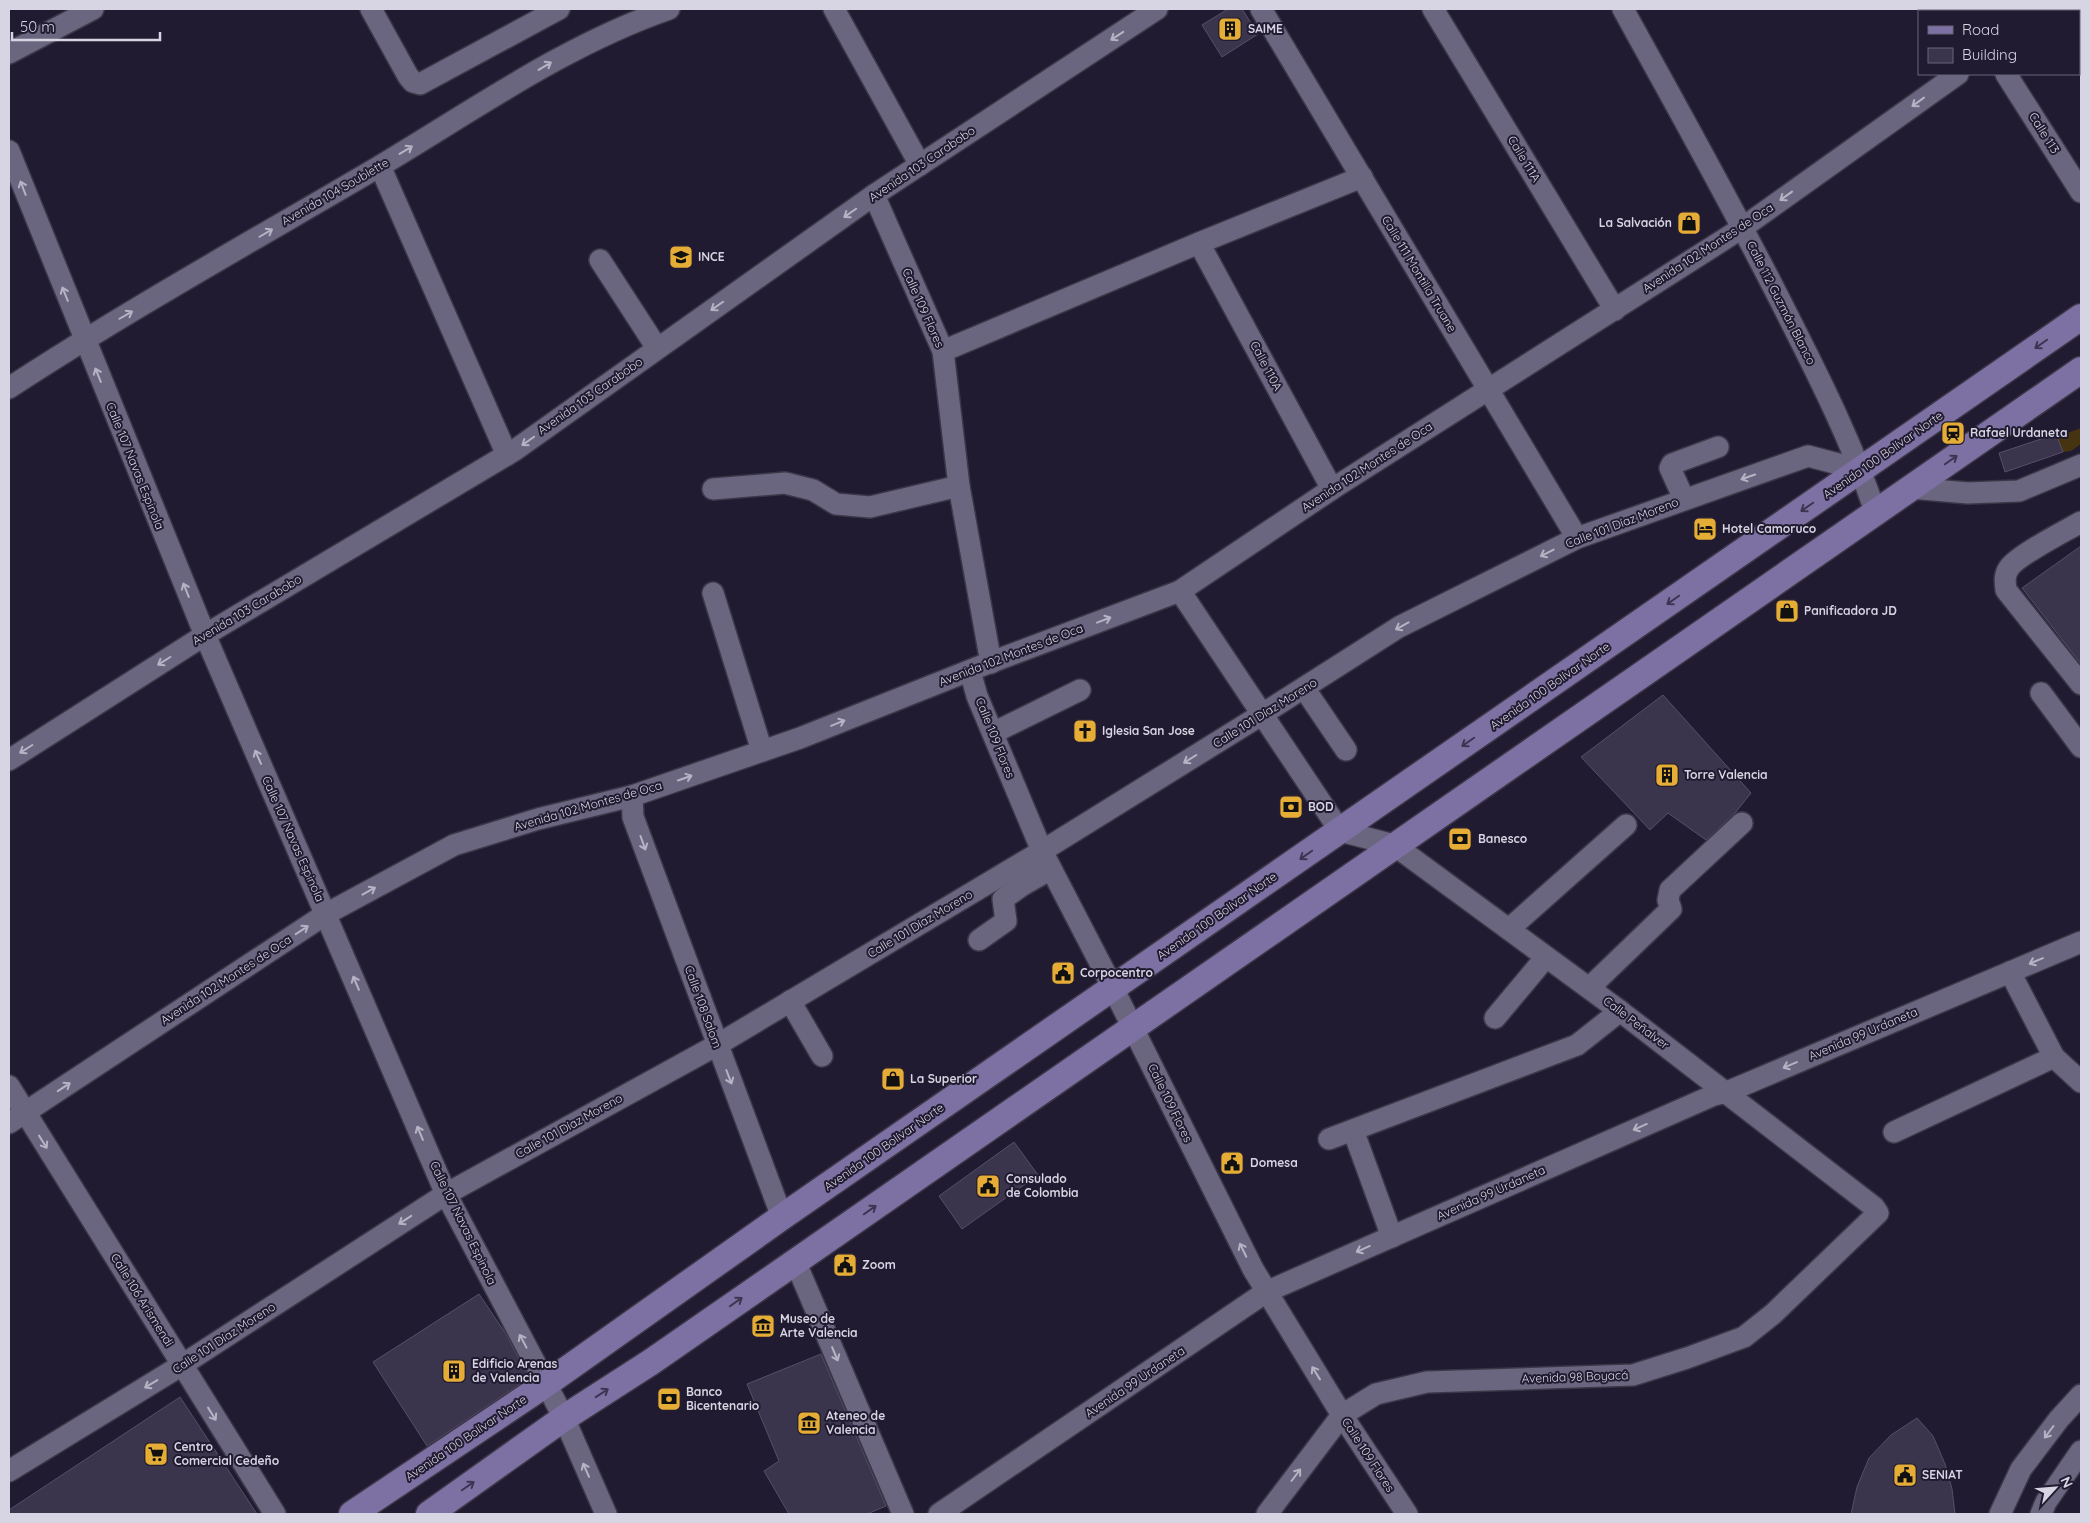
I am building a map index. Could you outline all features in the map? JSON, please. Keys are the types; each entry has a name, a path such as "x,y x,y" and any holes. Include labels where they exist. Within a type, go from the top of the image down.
{"main road":[{"name":"Avenida 100 Bolívar Norte","path":"352,1514 546,1384 782,1217 2081,316"},
{"path":"429,1514 564,1418 651,1362 2081,370"}],"street":[{"path":"9,53 93,9"},
{"path":"371,9 408,76 413,82 420,84 559,9"},
{"name":"Avenida 104 Soublette","path":"9,388 84,339 380,166 575,48 669,9"},
{"path":"834,9 920,165"},
{"name":"Avenida 103 Carabobo","path":"9,760 205,635 507,455 874,195 1157,9"},
{"name":"Calle 111 Montilla Truane","path":"1261,9 1578,538"},
{"name":"Calle 111A","path":"1433,9 1615,310"},
{"name":"Calle 112 Guzmán Blanco","path":"1623,9 1742,228 1831,400 1861,470 1876,514"},
{"name":"Avenida 102 Montes de Oca","path":"17,1118 326,914 454,845 538,819 632,796 762,751 1180,591 1332,489 1742,228 1957,75"},
{"name":"Calle 113","path":"2007,75 2081,192"},
{"name":"Calle 107 Navas Espinola","path":"9,151 205,635 446,1194 564,1418 606,1514"},
{"path":"380,166 507,455"},
{"path":"943,352 1199,243 1362,177"},
{"name":"Calle 109 Flores","path":"874,195 943,352 959,486 991,663"},
{"name":"Calle 110A","path":"1199,243 1332,489"},
{"path":"600,260 657,348"},
{"path":"1684,500 1670,468 1672,464 1718,447"},
{"name":"Calle 101 Díaz Moreno","path":"9,1471 182,1365 446,1194 1046,860 1261,716 1399,627 1578,538 1808,456 1861,470"},
{"path":"1911,488 1968,494 2019,491 2081,465"},
{"path":"713,489 785,483 813,490 836,504 870,506 959,486"},
{"path":"2081,522 2020,558 2009,568 2005,578 2006,590 2081,684"},
{"path":"1180,591 1261,716 1340,831 1394,846"},
{"path":"712,593 762,751"},
{"name":"Calle 109 Flores","path":"970,671 993,733 1046,860 1113,988 1248,1260 1342,1415 1408,1514"},
{"path":"1304,688 1346,750"},
{"path":"993,733 1080,690"},
{"path":"2041,693 2081,747"},
{"name":"Calle 108 Salom","path":"632,796 634,817 782,1217"},
{"path":"1589,988 1670,909 1668,900 1670,890 1742,823"},
{"path":"1509,929 1626,825"},
{"name":"Calle Peñalver","path":"1394,846 1620,1011 1874,1207"},
{"path":"979,940 1006,921 1003,899 1023,885 1046,860"},
{"name":"Avenida 99 Urdaneta","path":"939,1514 1266,1292 1714,1094 1727,1092 2081,942"},
{"path":"1495,1018 1546,957"},
{"path":"2010,972 2054,1057 2081,1082"},
{"path":"790,1001 822,1056"},
{"path":"1328,1139 1577,1046 1620,1011"},
{"path":"1894,1132 2054,1057"},
{"name":"Calle 106 Arismendi","path":"9,1086 17,1118 182,1365 275,1514"},
{"path":"1353,1130 1392,1237"},
{"name":"Avenida 98 Boyacá","path":"1267,1514 1342,1415 1376,1394 1426,1382 1633,1375 1744,1338 1773,1314 1877,1216 1877,1211 1874,1207"},
{"path":"796,1261 903,1514"},
{"path":"2000,1514 2021,1468 2058,1419 2081,1395"},
{"path":"2041,1514 2046,1502 2081,1451"}],"shaded area":[{"path":"2081,428 2081,444 2071,451 2063,452 2057,437"}],"building":[{"name":"SAIME","path":"1228,9 1242,9 1258,34 1222,57 1202,25"},
{"path":"2056,434 2063,452 2005,472 1999,453"},
{"path":"2081,546 2081,664 2022,588"},
{"name":"Torre Valencia","path":"1663,695 1751,793 1735,813 1706,840 1668,813 1650,830 1581,757"},
{"name":"Consulado de Colombia","path":"1014,1142 1038,1175 962,1229 939,1196"},
{"name":"Edificio Arenas de Valencia","path":"479,1294 506,1334 529,1378 427,1446 373,1362"},
{"name":"Ateneo de Valencia","path":"821,1354 886,1506 867,1514 789,1514 764,1471 779,1461 747,1384"},
{"name":"Centro Comercial Cedeño","path":"180,1397 257,1514 9,1514 9,1510"},
{"name":"SENIAT","path":"1917,1418 1933,1436 1945,1464 1952,1489 1955,1514 1851,1514 1857,1487 1869,1458 1891,1435"}],"place":[{"name":"SAIME","path":"1230,29"},
{"name":"La Salvación","path":"1689,223"},
{"name":"INCE","path":"681,257"},
{"name":"Rafael Urdaneta","path":"1953,433"},
{"name":"Hotel Camoruco","path":"1705,529"},
{"name":"Panificadora JD","path":"1787,611"},
{"name":"Iglesia San Jose","path":"1085,731"},
{"name":"Torre Valencia","path":"1667,775"},
{"name":"BOD","path":"1291,807"},
{"name":"Banesco","path":"1460,839"},
{"name":"Corpocentro","path":"1063,973"},
{"name":"La Superior","path":"893,1079"},
{"name":"Domesa","path":"1232,1163"},
{"name":"Consulado de Colombia","path":"988,1186"},
{"name":"Zoom","path":"845,1265"},
{"name":"Museo de Arte Valencia","path":"763,1326"},
{"name":"Edificio Arenas de Valencia","path":"454,1371"},
{"name":"Banco Bicentenario","path":"669,1399"},
{"name":"Ateneo de Valencia","path":"809,1423"},
{"name":"Centro Comercial Cedeño","path":"156,1454"},
{"name":"SENIAT","path":"1905,1475"}]}
